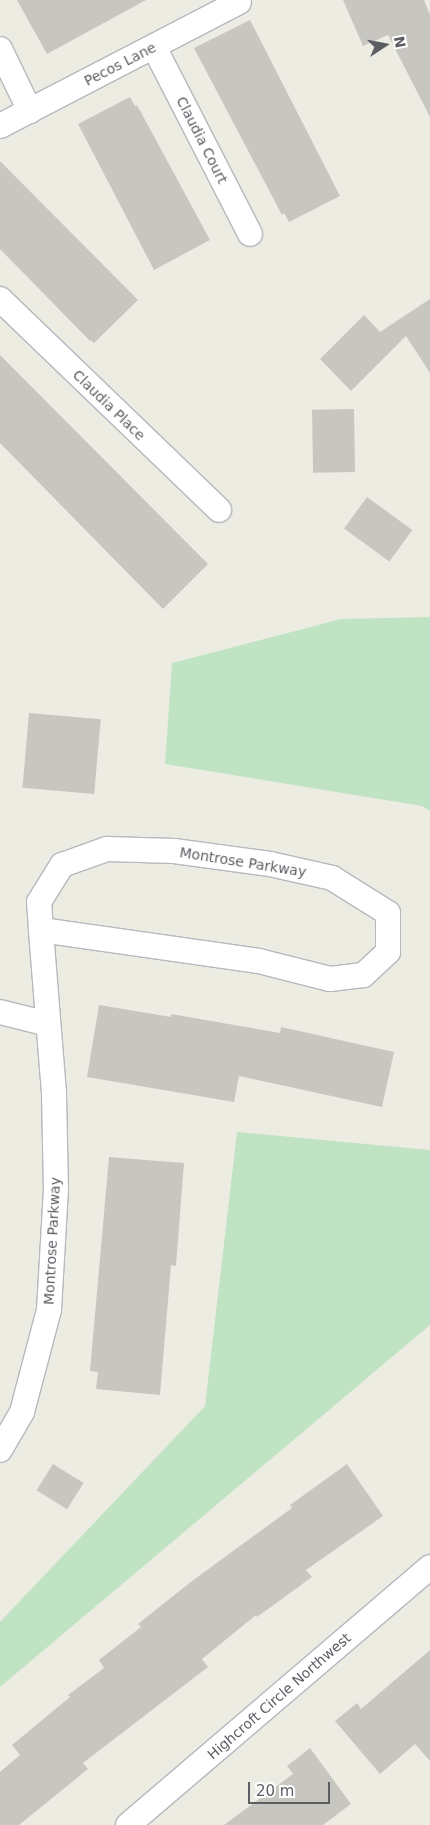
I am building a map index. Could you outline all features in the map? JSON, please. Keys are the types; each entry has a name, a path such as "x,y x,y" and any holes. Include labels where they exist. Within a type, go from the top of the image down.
{"street":[{"name":"Pecos Lane","path":"0,126 239,2"},
{"name":"Claudia Court","path":"154,47 250,234"},
{"path":"0,49 30,111"},
{"name":"Claudia Place","path":"0,299 219,510"},
{"name":"Montrose Parkway","path":"0,1450 22,1412 49,1310 56,1190 54,1093 48,1024 41,930 39,902 62,865 107,849 174,851 270,864 332,878 388,913 388,952 362,975 330,979 258,961 41,930"},
{"path":"0,1012 48,1024"},
{"name":"Highcroft Circle Northwest","path":"128,1825 430,1567"}],"green space":[{"path":"430,617 430,811 422,806 165,764 172,663 341,619"},
{"path":"237,1132 430,1150 430,1325 0,1687 0,1622 205,1406"}],"building":[{"path":"17,0 146,0 47,54"},
{"path":"343,0 424,0 430,15 430,117 388,35 363,46"},
{"path":"250,20 340,196 289,222 284,213 282,215 194,48"},
{"path":"130,97 135,106 137,105 210,240 154,270 78,124"},
{"path":"0,161 138,300 94,343 0,249"},
{"path":"430,299 430,373 406,336 351,391 320,359 364,315 380,332"},
{"path":"0,355 208,564 163,609 0,443"},
{"path":"354,409 355,472 313,473 312,410"},
{"path":"367,497 412,530 389,561 344,529"},
{"path":"29,713 101,719 94,794 22,788"},
{"path":"99,1005 171,1017 171,1014 280,1033 281,1027 394,1052 382,1107 239,1076 234,1102 87,1077"},
{"path":"109,1157 184,1163 176,1266 171,1265 160,1395 96,1389 98,1372 90,1371"},
{"path":"53,1464 84,1483 67,1509 37,1490"},
{"path":"347,1464 383,1516 306,1570 312,1577 257,1617 256,1615 202,1659 208,1667 83,1763 88,1769 19,1825 0,1825 0,1772 20,1755 12,1745 70,1697 68,1695 104,1668 99,1660 141,1627 138,1624 192,1581 292,1508 290,1505"},
{"path":"430,1650 430,1761 415,1744 380,1774 335,1721 357,1703 361,1709"},
{"path":"310,1748 351,1804 323,1825 224,1825 293,1774 287,1766"}]}
